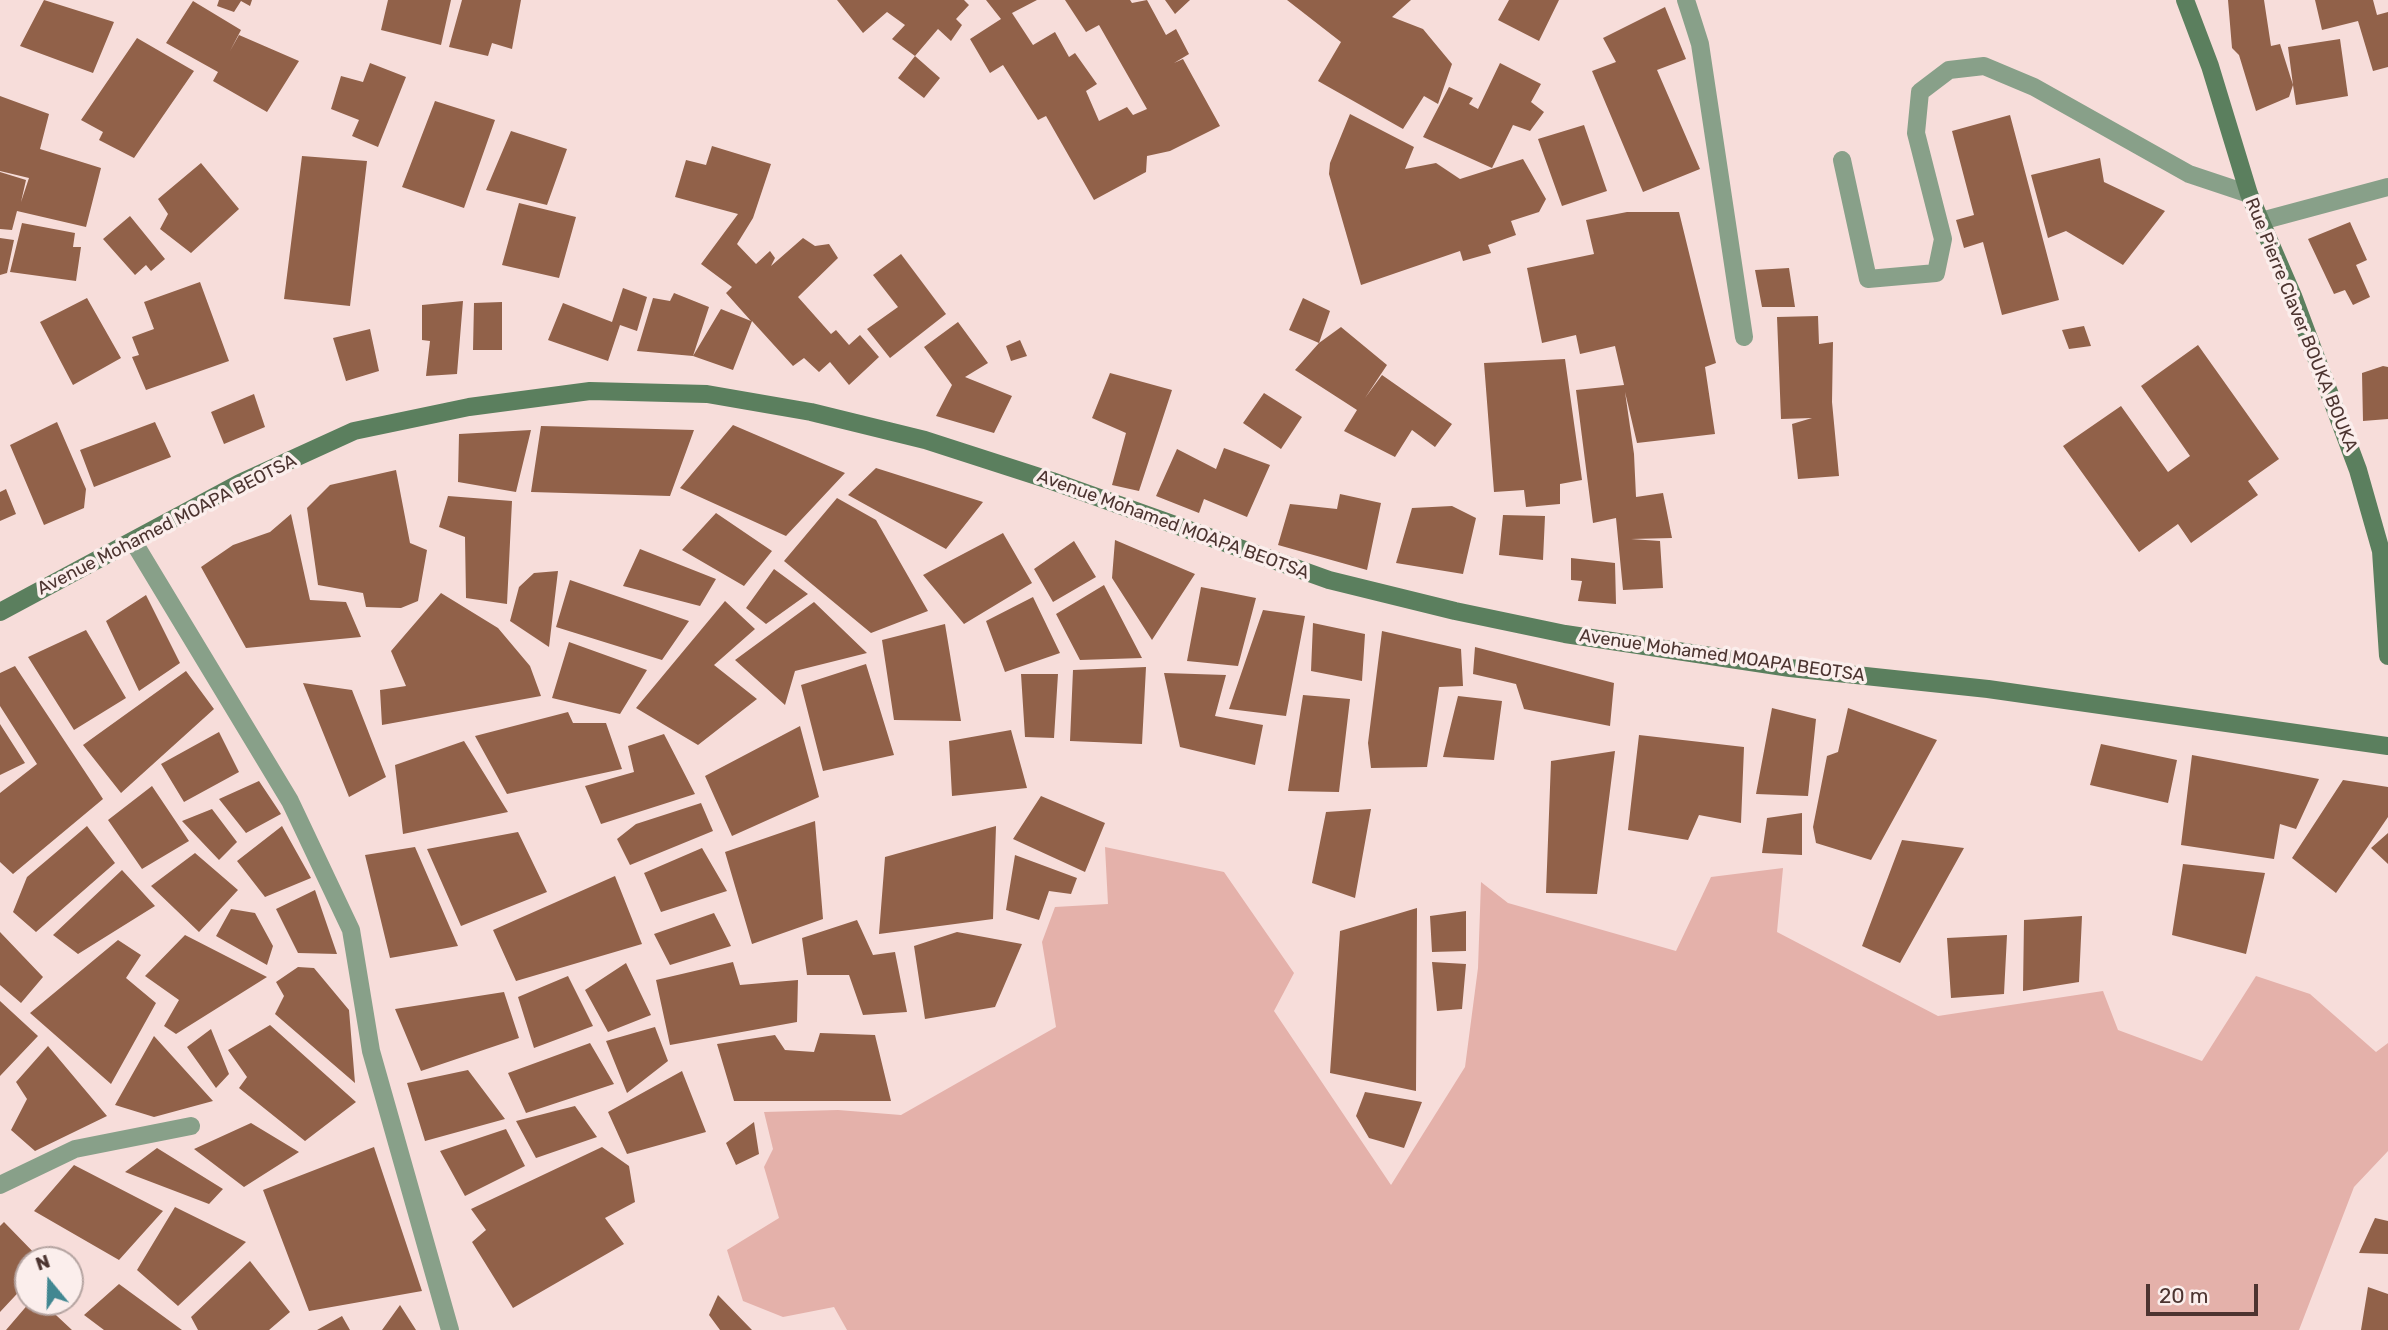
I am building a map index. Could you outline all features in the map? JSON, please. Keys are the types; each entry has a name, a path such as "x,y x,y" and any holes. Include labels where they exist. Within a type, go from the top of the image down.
{"main road":[{"name":"Rue Pierre Claver BOUKA BOUKA","path":"2185,0 2218,92 2249,194 2358,470 2381,551 2388,656"},
{"name":"Avenue Mohamed MOAPA BEOTSA","path":"0,612 240,483 354,431 469,407 590,391 707,394 811,412 925,440 1052,481 1329,580 1565,634 1790,668 1988,689 2388,746"}],"street":[{"path":"1686,0 1700,44 1744,337"},
{"path":"1842,160 1868,279 1936,273 1943,239 1916,133 1920,92 1949,70 1984,66 1997,71 2034,87 2189,174 2249,194"},
{"path":"2261,221 2388,187"},
{"path":"133,541 290,801 351,930 371,1051 450,1330"},
{"path":"0,1185 75,1149 191,1126"}],"shaded area":[{"path":"1105,847 1224,872 1294,973 1274,1011 1391,1185 1465,1067 1478,968 1481,882 1508,903 1676,951 1711,877 1783,868 1777,932 1938,1016 2103,991 2118,1030 2202,1061 2256,976 2310,994 2376,1052 2388,1043 2388,1151 2354,1187 2299,1330 847,1330 834,1307 783,1317 743,1301 727,1250 779,1218 764,1167 773,1149 764,1112 838,1110 901,1115 1056,1027 1042,942 1055,907 1108,904"}],"building":[{"path":"44,0 114,22 93,73 20,46"},
{"path":"219,0 252,0 250,6 241,1 234,12 217,6"},
{"path":"388,0 451,0 441,45 381,30"},
{"path":"462,0 521,0 512,49 492,43 488,56 449,47"},
{"path":"837,0 964,0 969,5 956,19 962,25 951,41 938,29 915,56 892,39 905,25 887,12 863,33"},
{"path":"986,0 1037,0 1012,13 1033,45 1055,32 1069,57 1075,53 1097,84 1086,91 1099,121 1127,107 1133,115 1147,109 1099,25 1086,32 1065,0 1130,0 1132,3 1147,0 1166,35 1176,29 1189,54 1174,63 1183,59 1220,126 1170,151 1147,156 1146,172 1094,200 1046,116 1038,120 1003,65 990,73 970,39 1001,19"},
{"path":"1165,0 1190,0 1175,14"},
{"path":"1287,0 1411,0 1392,17 1423,29 1452,64 1438,104 1424,96 1403,129 1318,81 1341,42"},
{"path":"1509,0 1559,0 1539,41 1498,20"},
{"path":"2228,0 2264,0 2271,46 2280,44 2293,85 2289,97 2256,111 2239,55 2232,48"},
{"path":"2315,0 2373,0 2377,15 2388,12 2388,67 2373,71 2358,21 2322,30"},
{"path":"193,1 241,30 230,51 239,35 299,61 267,112 213,81 218,72 166,43"},
{"path":"1665,7 1686,59 1657,70 1700,169 1643,192 1592,71 1616,62 1603,38"},
{"path":"137,38 194,71 134,158 99,140 103,132 81,120"},
{"path":"2340,39 2348,96 2296,105 2288,47"},
{"path":"915,56 940,78 924,98 898,78"},
{"path":"370,63 406,77 378,147 352,136 359,120 331,109 341,76 363,82"},
{"path":"1500,63 1541,84 1531,102 1544,112 1530,131 1513,125 1492,168 1423,137 1449,87 1473,98 1469,104 1478,109"},
{"path":"0,96 49,114 40,149 101,168 86,227 17,211 12,230 0,229 0,172 26,180 21,202 29,178 0,171"},
{"path":"435,101 495,120 464,208 402,187"},
{"path":"1350,114 1414,147 1405,169 1436,163 1460,179 1523,159 1546,199 1539,212 1511,221 1516,235 1488,245 1491,253 1463,261 1460,251 1361,285 1329,174 1330,163"},
{"path":"2010,115 2059,300 2002,315 1983,242 1964,248 1956,220 1974,215 1952,131"},
{"path":"1584,125 1607,191 1562,206 1538,139"},
{"path":"511,131 567,149 547,205 486,190"},
{"path":"712,146 771,164 753,218 737,244 756,264 770,251 775,258 771,266 803,238 815,246 829,244 838,258 798,297 831,334 836,330 849,345 860,335 879,357 849,385 830,362 819,372 804,358 793,366 752,321 733,370 693,356 721,309 751,321 726,293 732,287 701,264 738,214 675,197 686,160 706,165"},
{"path":"302,156 367,161 350,306 284,299"},
{"path":"2100,158 2104,182 2165,211 2123,265 2066,231 2048,238 2031,175"},
{"path":"201,163 239,209 191,253 160,229 168,214 158,199"},
{"path":"519,203 576,217 559,278 502,265"},
{"path":"1627,212 1679,212 1716,363 1705,367 1715,434 1637,443 1625,392 1634,454 1636,497 1663,493 1672,538 1631,539 1660,541 1663,588 1623,590 1616,518 1593,523 1576,390 1624,385 1615,346 1580,354 1576,335 1542,343 1527,268 1594,254 1586,220"},
{"path":"130,216 165,259 151,271 146,265 135,275 103,239"},
{"path":"2350,222 2367,260 2356,265 2370,297 2353,305 2345,290 2334,294 2308,239"},
{"path":"22,223 75,233 73,247 81,247 76,281 10,272"},
{"path":"0,238 14,240 7,273 0,275"},
{"path":"901,254 946,314 890,358 867,329 898,307 873,275"},
{"path":"1789,268 1795,307 1762,307 1755,270"},
{"path":"200,282 229,361 146,390 132,357 139,355 132,337 154,329 144,302"},
{"path":"623,288 647,297 637,331 620,325 608,361 548,340 563,303 612,322"},
{"path":"674,293 709,307 693,356 637,351 653,298 670,301"},
{"path":"87,298 121,358 73,385 40,322"},
{"path":"1303,298 1330,311 1319,343 1289,330"},
{"path":"463,301 457,374 426,376 430,341 422,340 422,305"},
{"path":"502,302 502,350 473,350 474,303"},
{"path":"1818,316 1819,344 1833,342 1832,402 1839,476 1798,479 1792,424 1812,418 1781,419 1777,317"},
{"path":"958,322 988,363 965,377 1012,396 994,433 936,416 952,385 924,347"},
{"path":"2084,326 2091,346 2069,349 2062,330"},
{"path":"1341,327 1387,365 1365,398 1382,375 1452,424 1435,447 1412,430 1395,457 1344,431 1357,410 1295,370 1319,343"},
{"path":"370,329 379,371 346,381 333,338"},
{"path":"1020,340 1027,356 1011,361 1006,346"},
{"path":"2198,345 2279,459 2248,481 2258,495 2191,543 2178,524 2139,552 2063,446 2121,406 2168,472 2190,456 2141,386"},
{"path":"1565,359 1582,480 1560,484 1560,504 1526,507 1524,490 1494,492 1484,363"},
{"path":"2388,367 2388,419 2363,421 2362,373"},
{"path":"1110,373 1172,390 1139,491 1112,485 1126,433 1092,418"},
{"path":"1264,393 1302,417 1281,449 1243,423"},
{"path":"254,394 265,427 224,444 211,412"},
{"path":"57,422 86,489 84,508 44,525 10,445"},
{"path":"155,422 171,457 94,487 80,450"},
{"path":"733,425 845,473 786,536 680,488"},
{"path":"541,426 694,430 670,496 531,492"},
{"path":"531,430 516,492 458,482 459,434"},
{"path":"1224,448 1270,465 1247,517 1204,499 1199,513 1156,496 1177,449 1216,469"},
{"path":"876,468 983,502 946,549 848,495"},
{"path":"396,470 410,543 427,550 418,601 401,608 366,607 363,593 318,585 307,508 330,485"},
{"path":"6,489 16,514 0,521 0,492"},
{"path":"1340,494 1381,503 1367,570 1278,545 1290,504 1337,509"},
{"path":"448,496 512,501 507,604 466,598 465,537 439,527"},
{"path":"837,498 876,520 928,611 871,633 784,561"},
{"path":"1452,506 1476,518 1463,574 1396,563 1412,508"},
{"path":"716,513 772,551 744,586 682,550"},
{"path":"291,514 310,600 346,602 361,637 246,648 201,567 233,545 270,532"},
{"path":"1503,515 1545,516 1543,560 1499,555"},
{"path":"1003,533 1032,583 964,624 923,575"},
{"path":"1115,540 1195,574 1152,640 1112,578"},
{"path":"1074,541 1096,577 1053,602 1034,569"},
{"path":"640,549 716,579 700,606 623,586"},
{"path":"1571,558 1615,563 1616,604 1578,601 1582,581 1571,580"},
{"path":"774,569 808,594 766,624 746,608"},
{"path":"558,571 549,647 510,621 519,587 534,573"},
{"path":"570,580 689,621 662,660 556,627"},
{"path":"1104,585 1142,658 1080,660 1056,614"},
{"path":"1201,587 1256,598 1238,666 1187,661"},
{"path":"441,593 498,628 530,666 541,696 382,725 380,690 406,686 391,651"},
{"path":"146,595 180,663 139,691 106,621"},
{"path":"1033,597 1060,653 1005,672 986,621"},
{"path":"725,601 755,629 714,665 757,699 698,745 636,708"},
{"path":"814,602 867,653 795,671 785,705 735,660"},
{"path":"1263,610 1305,616 1286,716 1229,709"},
{"path":"1313,623 1365,634 1362,681 1311,671"},
{"path":"945,624 961,721 894,720 882,640"},
{"path":"86,630 126,698 74,730 28,657"},
{"path":"1382,631 1461,649 1463,686 1439,687 1427,767 1371,768 1368,743"},
{"path":"569,642 647,670 620,714 552,698"},
{"path":"1475,647 1614,683 1610,726 1524,709 1516,684 1473,674"},
{"path":"866,664 894,755 823,771 801,685"},
{"path":"15,666 103,799 13,874 0,862 0,793 37,764 0,706 0,673"},
{"path":"1146,667 1142,744 1070,741 1073,670"},
{"path":"186,671 214,709 121,793 83,745"},
{"path":"1164,673 1226,675 1215,716 1263,725 1255,765 1180,747"},
{"path":"1021,674 1058,674 1054,738 1025,737"},
{"path":"303,683 352,690 386,777 349,797"},
{"path":"1303,695 1350,699 1339,792 1288,791"},
{"path":"1458,696 1502,701 1494,760 1443,757"},
{"path":"1772,708 1816,719 1808,796 1756,794"},
{"path":"1848,708 1937,740 1871,860 1816,843 1813,827 1827,756 1838,752"},
{"path":"568,712 573,723 606,723 622,769 507,794 475,736"},
{"path":"0,724 25,763 0,775"},
{"path":"800,726 819,797 732,836 705,776"},
{"path":"1011,730 1027,788 952,796 949,741"},
{"path":"219,732 239,772 184,802 161,764"},
{"path":"664,734 695,794 601,824 585,786 634,772 628,746"},
{"path":"1639,735 1744,747 1741,823 1699,815 1688,840 1628,830"},
{"path":"464,741 508,812 403,834 395,765"},
{"path":"2101,744 2177,760 2168,803 2090,785"},
{"path":"1615,751 1597,894 1546,893 1551,761"},
{"path":"2192,755 2319,779 2296,829 2280,824 2274,859 2181,845"},
{"path":"2343,780 2388,787 2388,817 2336,893 2292,858"},
{"path":"259,781 281,814 246,833 219,799"},
{"path":"152,786 189,841 142,869 108,820"},
{"path":"1041,796 1105,823 1085,872 1013,839"},
{"path":"701,803 713,831 630,865 617,839 636,824"},
{"path":"212,809 237,842 219,860 182,821"},
{"path":"1371,809 1355,898 1312,883 1326,812"},
{"path":"1802,813 1802,855 1762,853 1767,818"},
{"path":"815,821 823,919 752,944 725,852"},
{"path":"87,826 115,863 36,932 13,912 27,877"},
{"path":"282,826 311,878 265,897 237,861"},
{"path":"996,826 993,919 879,934 885,857"},
{"path":"518,832 547,892 461,926 427,849"},
{"path":"2388,833 2388,864 2371,848"},
{"path":"1902,840 1964,848 1900,963 1862,946"},
{"path":"415,847 458,946 390,958 365,855"},
{"path":"702,848 727,891 661,912 644,873"},
{"path":"195,853 238,890 199,932 151,886"},
{"path":"1015,855 1077,878 1071,894 1049,891 1039,920 1006,910"},
{"path":"2183,864 2265,873 2246,954 2172,935"},
{"path":"122,870 155,906 78,954 53,935"},
{"path":"615,876 642,944 516,981 493,930"},
{"path":"315,890 337,954 298,953 276,909"},
{"path":"1417,908 1416,1091 1330,1073 1340,931"},
{"path":"231,909 255,913 273,946 267,965 216,936"},
{"path":"1466,911 1466,951 1432,952 1430,916"},
{"path":"714,913 731,946 670,965 654,934"},
{"path":"2082,916 2079,982 2023,991 2024,920"},
{"path":"857,920 873,955 895,952 907,1012 863,1015 849,975 807,975 802,938"},
{"path":"0,932 43,977 21,1003 0,985"},
{"path":"957,932 1022,944 995,1007 925,1019 914,946"},
{"path":"185,935 267,977 176,1034 164,1026 179,1000 145,976"},
{"path":"2007,935 2004,994 1951,998 1947,938"},
{"path":"118,940 141,955 126,978 156,1003 111,1084 30,1013"},
{"path":"733,962 740,985 798,980 797,1022 670,1045 656,980"},
{"path":"1432,962 1466,964 1462,1009 1437,1011"},
{"path":"626,963 651,1015 608,1032 585,990"},
{"path":"298,967 314,968 349,1010 355,1083 275,1014 284,996 276,982"},
{"path":"568,976 593,1026 534,1048 518,997"},
{"path":"504,992 519,1038 421,1071 395,1009"},
{"path":"0,1001 38,1036 0,1076"},
{"path":"270,1025 356,1102 305,1141 239,1088 247,1077 228,1050"},
{"path":"655,1027 668,1061 627,1093 606,1041"},
{"path":"211,1029 229,1074 216,1088 187,1047"},
{"path":"820,1033 875,1035 891,1101 734,1101 717,1044 775,1035 785,1050 814,1052"},
{"path":"154,1036 213,1101 154,1117 115,1105"},
{"path":"590,1043 614,1084 526,1113 508,1073"},
{"path":"48,1046 107,1116 35,1151 11,1130 27,1099 16,1082"},
{"path":"468,1070 505,1119 425,1141 407,1083"},
{"path":"682,1071 706,1132 627,1154 608,1112"},
{"path":"1365,1092 1422,1102 1404,1148 1369,1138 1356,1116"},
{"path":"575,1106 597,1137 536,1158 516,1121"},
{"path":"754,1122 759,1154 736,1165 726,1143"},
{"path":"251,1123 299,1152 244,1187 194,1149"},
{"path":"506,1129 525,1166 465,1196 440,1151"},
{"path":"374,1147 422,1291 309,1311 263,1190"},
{"path":"602,1147 629,1166 635,1202 605,1218 624,1244 513,1308 472,1242 486,1230 471,1209"},
{"path":"157,1148 223,1189 209,1204 125,1172"},
{"path":"74,1165 163,1211 119,1260 34,1211"},
{"path":"175,1207 246,1242 178,1306 137,1270"},
{"path":"2375,1218 2388,1221 2388,1254 2359,1253"},
{"path":"4,1222 27,1246 14,1246 14,1297 0,1312 0,1226"},
{"path":"250,1261 290,1312 269,1330 198,1330 191,1317"},
{"path":"119,1284 182,1330 104,1330 84,1315"},
{"path":"2368,1287 2388,1294 2388,1330 2361,1330"},
{"path":"718,1295 752,1330 720,1330 709,1315"},
{"path":"400,1305 416,1330 382,1330"},
{"path":"18,1316 57,1316 72,1330 6,1330"},
{"path":"342,1316 350,1330 317,1330"}]}
